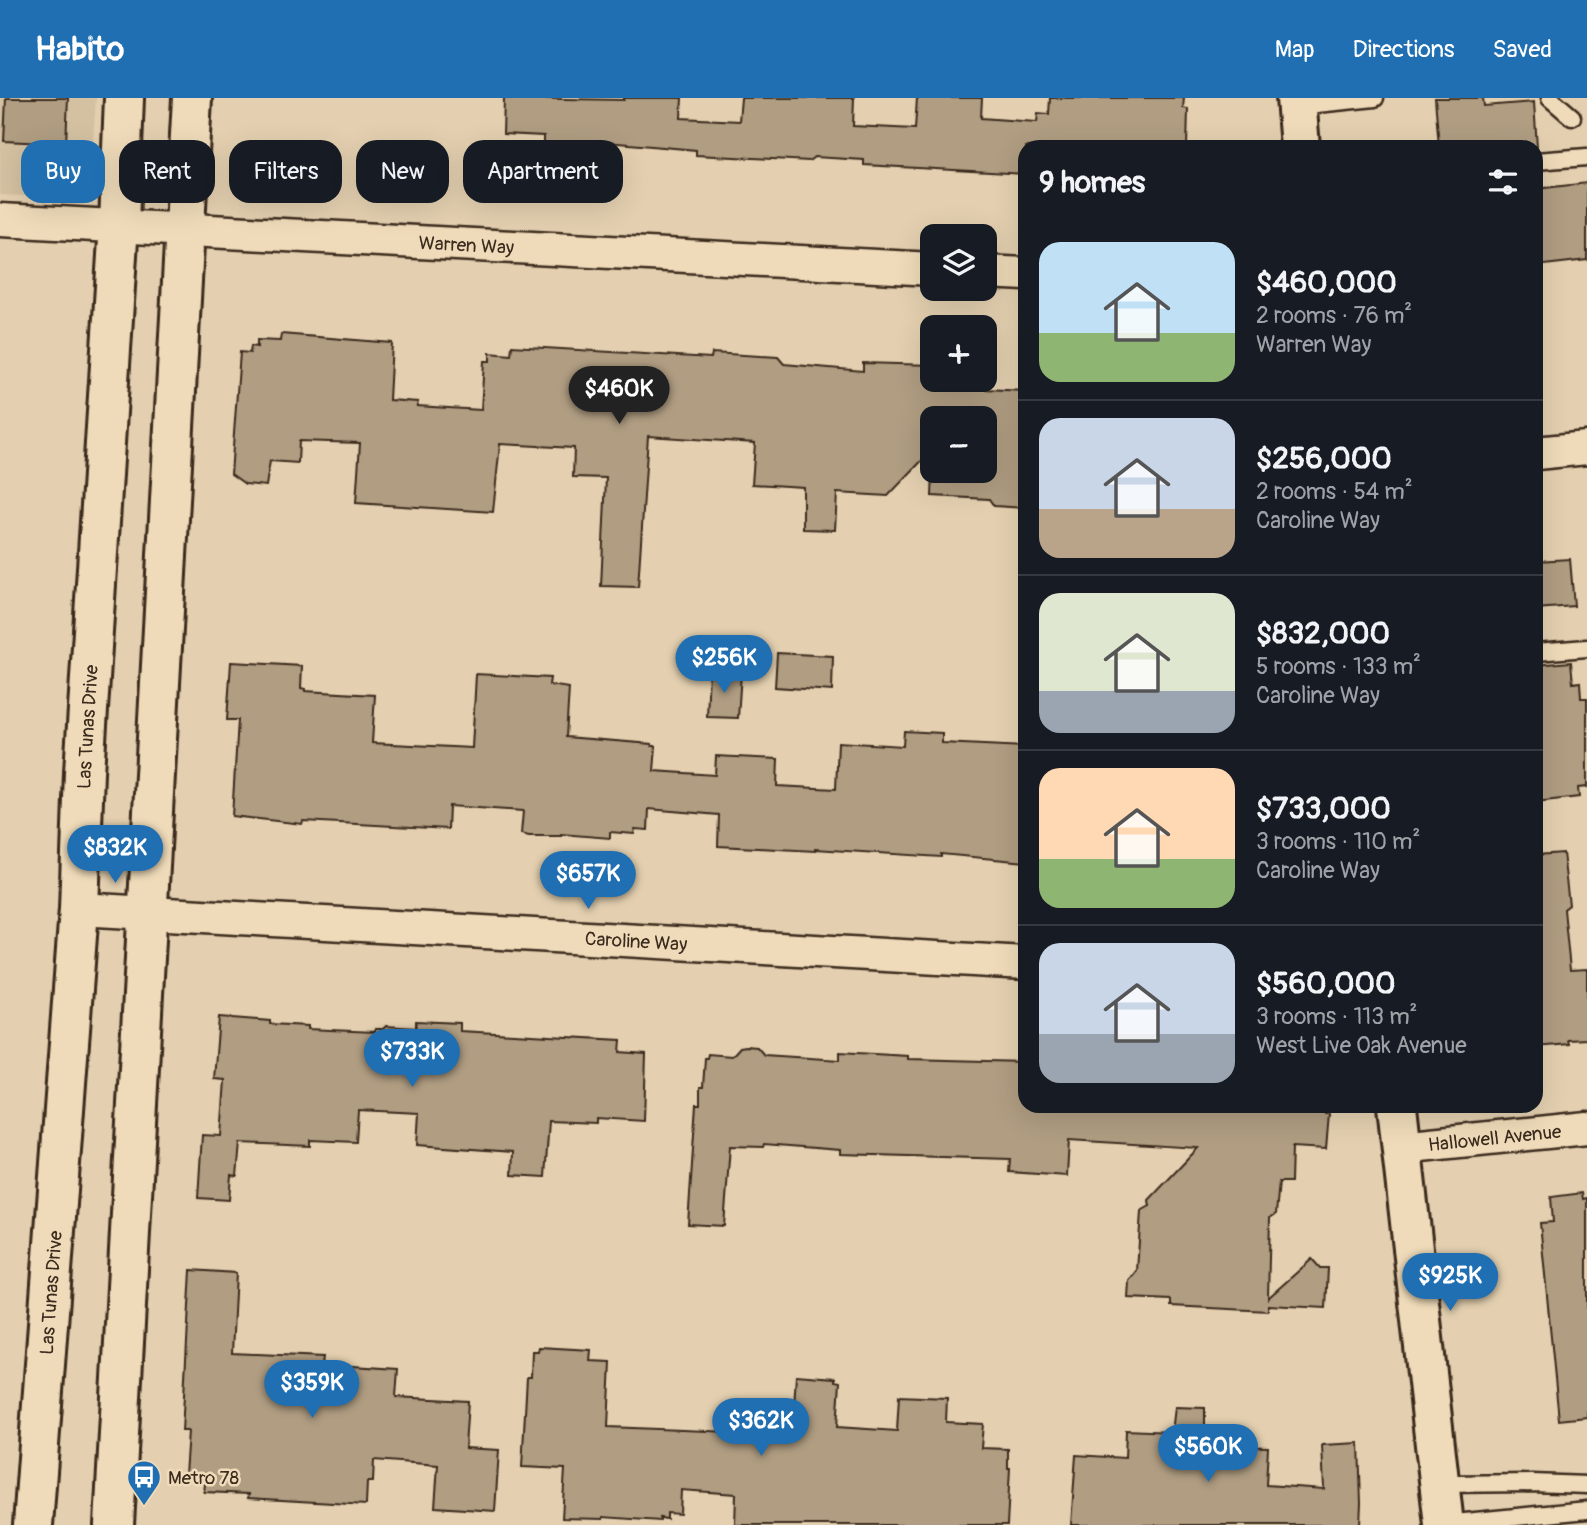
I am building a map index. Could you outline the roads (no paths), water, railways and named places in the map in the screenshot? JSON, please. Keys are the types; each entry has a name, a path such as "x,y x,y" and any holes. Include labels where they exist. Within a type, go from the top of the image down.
{"main road":[{"name":"Las Tunas Drive","path":"33,1525 79,909 85,759 124,98"},
{"path":"114,1525 192,98"},
{"path":"1296,102 1299,140"},
{"path":"1398,1113 1444,1524"}],"street":[{"name":"Warren Way","path":"0,220 920,268"},
{"path":"997,273 1018,274"},
{"path":"1543,452 1587,448"},
{"name":"Caroline Way","path":"79,909 1018,963"},
{"name":"Hallowell Avenue","path":"1401,1147 1587,1128"}],"lane":[{"path":"1296,102 1375,98"},
{"path":"1550,98 1572,117"},
{"path":"1543,160 1587,157"},
{"path":"1543,651 1587,648"},
{"path":"1440,1484 1587,1485"},
{"path":"1444,1524 1587,1510"}],"place":[{"name":"Metro 78","path":"144,1507"}]}
